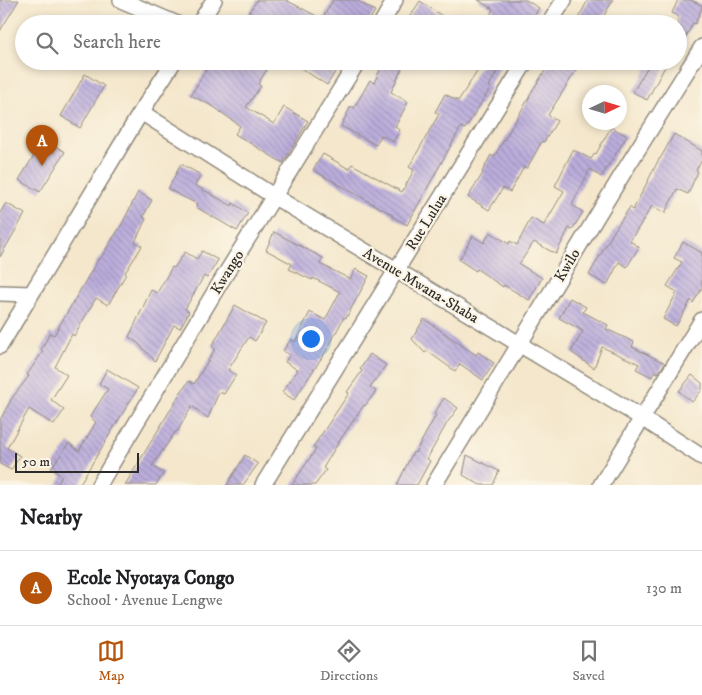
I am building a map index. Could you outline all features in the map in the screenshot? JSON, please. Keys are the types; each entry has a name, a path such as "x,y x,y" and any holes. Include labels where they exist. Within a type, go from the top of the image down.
{"street":[{"path":"121,0 156,15"},
{"path":"205,15 214,0"},
{"path":"386,15 394,0"},
{"path":"555,15 564,0"},
{"name":"Kwilo","path":"434,485 518,344 702,47"},
{"path":"0,346 168,70"},
{"name":"Kwango","path":"99,485 220,283 352,70"},
{"name":"Rue Lulua","path":"263,485 520,70"},
{"name":"Avenue Mwana-Shaba","path":"141,112 274,197 642,418 702,457"},
{"path":"0,293 31,294"},
{"path":"602,485 702,320"}],"building":[{"path":"0,0 19,0 0,31"},
{"path":"257,0 286,0 314,15 247,15"},
{"path":"333,0 356,0 375,11 373,15 324,15"},
{"path":"478,0 526,0 539,8 535,15 490,15 493,9"},
{"path":"588,0 613,0 604,15 580,15"},
{"path":"678,0 690,0 702,5 695,24 693,23 687,35 687,15 672,13"},
{"path":"420,1 441,15 411,15"},
{"path":"206,70 267,70 258,84 261,86 246,107 274,124 284,107 308,121 283,163 235,134 240,126 214,107 191,95"},
{"path":"304,70 336,70 327,85"},
{"path":"380,70 401,70 391,92 408,102 395,127 400,130 393,142 381,135 376,145 341,126 351,106 354,108 370,80 374,83"},
{"path":"478,70 498,70 489,86 491,87 465,129 461,127 407,225 393,215 313,170 323,154 349,169 352,164 402,192 414,170 409,167 439,114 435,112 445,94 458,101"},
{"path":"545,70 576,70 548,115 557,121 544,142 542,141 527,168 524,167 510,192 503,188 489,210 468,197 483,173 491,155 494,157"},
{"path":"646,70 663,70 647,100 633,92"},
{"path":"85,74 104,86 80,128 61,116"},
{"path":"609,130 616,130 627,136 601,177 590,169 572,205 583,212 572,230 569,228 556,254 534,242 519,264 542,278 529,300 504,285 503,287 477,269 476,271 459,260 473,236 484,243 490,232 509,244 510,241 517,245 531,218 544,225 564,191 555,186 573,150 591,159 596,154"},
{"path":"674,134 702,151 702,160 696,170 698,171 688,194 677,189 665,213 652,206 630,241 639,247 627,267 619,262 607,285 589,275 630,207 633,210"},
{"path":"44,139 65,152 40,192 19,180"},
{"path":"181,164 201,175 195,185 232,206 233,203 248,213 237,231 196,207 197,204 168,189"},
{"path":"138,192 152,200 143,217 146,219 135,242 142,246 108,305 96,298 74,336 72,334 55,367 67,375 51,400 64,410 54,425 29,409 7,448 20,456 11,470 0,464 0,420 12,398 29,376 27,375 43,351 41,350 50,333 54,335 99,258 122,224"},
{"path":"6,203 25,214 0,257 0,213"},
{"path":"274,232 323,258 320,264 350,279 356,269 369,276 328,348 294,400 282,392 298,370 285,362 290,355 283,351 291,339 295,342 310,312 325,320 340,292 313,278 312,280 289,269 292,264 266,250"},
{"path":"683,242 702,253 702,288 693,303 691,300 676,326 663,319 677,292 667,286 682,262 674,258"},
{"path":"202,251 218,260 207,278 204,276 185,309 189,312 180,328 174,325 155,361 138,343 129,337 151,290 157,293 172,267 174,268 185,252 197,259"},
{"path":"570,298 586,307 583,312 608,325 606,329 634,342 632,347 665,363 658,373 654,371 652,377 636,369 639,364 602,347 594,368 571,352 583,331 559,318"},
{"path":"235,305 266,323 255,341 249,337 228,370 236,375 224,394 219,392 208,418 192,406 177,432 152,466 164,473 156,485 125,485 181,392 189,381 194,384 215,349 212,346"},
{"path":"424,319 476,355 478,352 494,363 483,380 460,364 455,371 427,351 425,353 412,339"},
{"path":"370,354 386,365 370,387 376,391 340,440 323,468 326,470 315,485 292,485 316,449 313,447 349,393 347,392 362,371 360,369"},
{"path":"107,369 138,388 79,485 57,485 62,476 51,468 69,443 79,451 96,422 90,417 108,389 99,384"},
{"path":"692,375 702,383 702,390 692,402 679,391"},
{"path":"444,398 458,408 447,423 427,459 430,461 417,485 397,485 413,452 415,453"},
{"path":"245,455 258,464 243,485 227,485"},
{"path":"467,455 499,471 493,485 480,485 463,475"}],"place":[{"name":"Ecole Nyotaya Congo","path":"42,166"}]}
